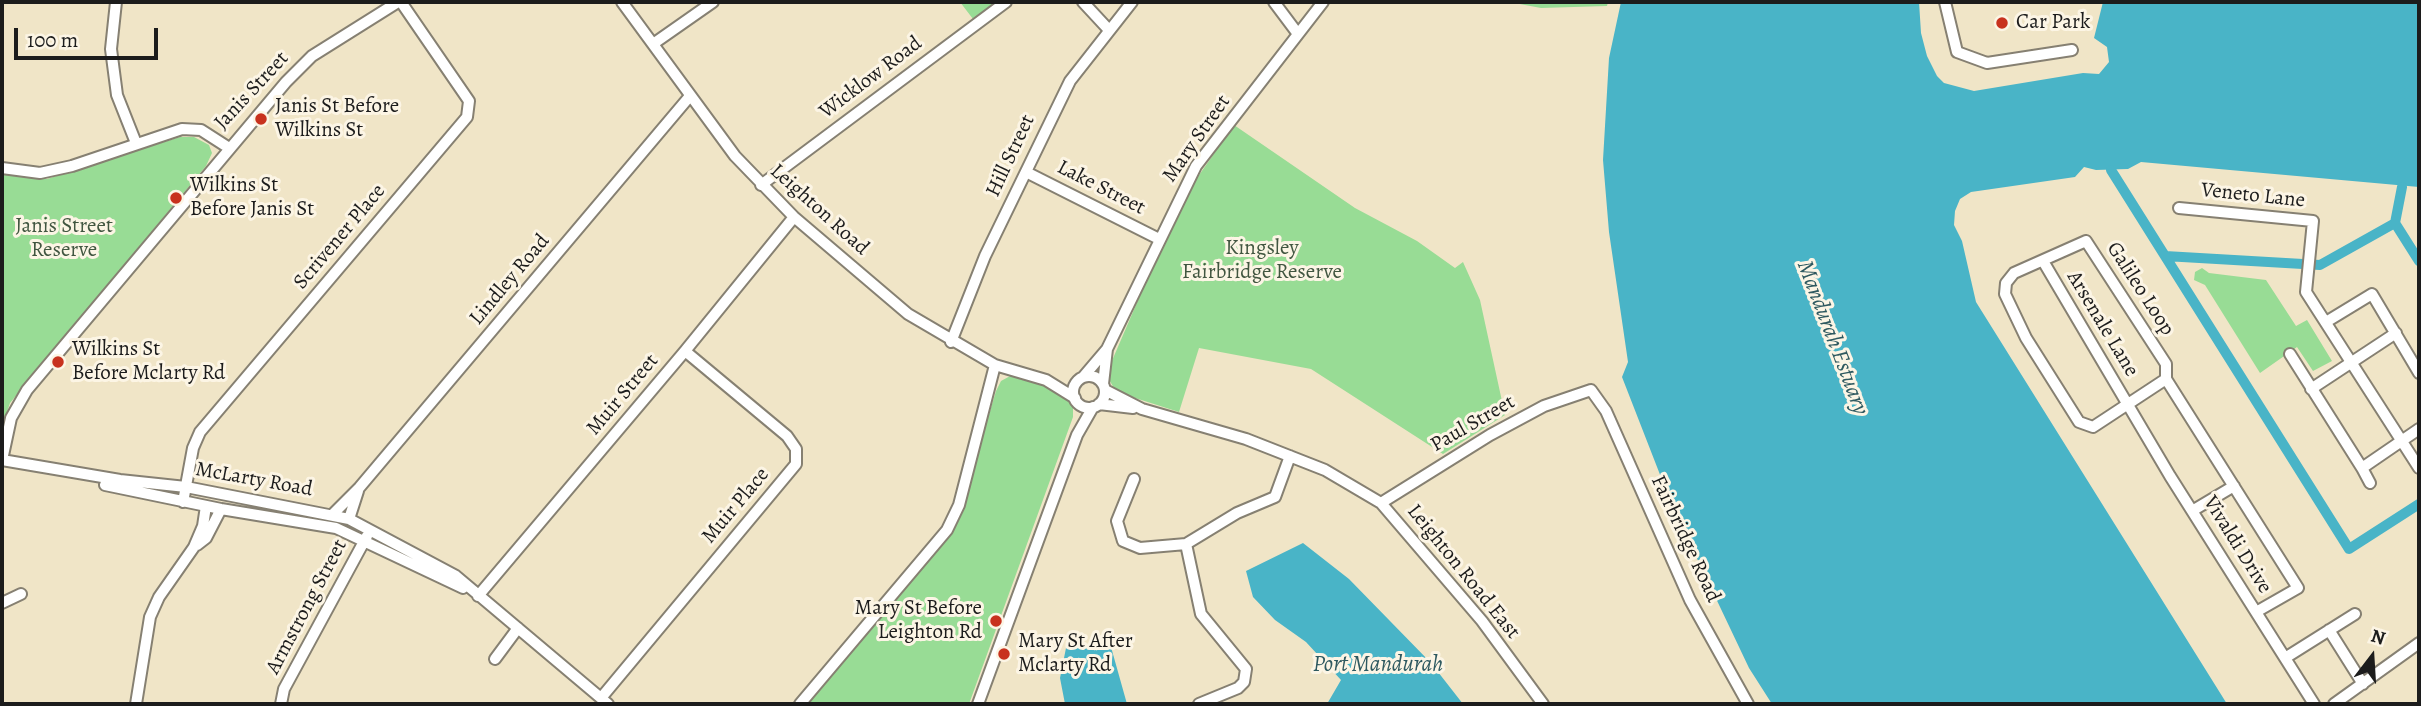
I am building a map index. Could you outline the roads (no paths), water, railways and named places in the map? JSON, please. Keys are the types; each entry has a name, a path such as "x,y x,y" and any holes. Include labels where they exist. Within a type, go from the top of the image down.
{"street":[{"path":"116,2 112,61 117,96 136,143"},
{"name":"Janis Street","path":"2,169 40,173 72,166 182,129 201,130 229,148 303,64 399,2"},
{"name":"Scrivener Place","path":"183,502 193,448 200,432 467,117 469,101 399,2"},
{"name":"Leighton Road","path":"622,2 690,96 761,185 794,216 908,314 951,342 995,365 1046,380 1076,400"},
{"path":"653,44 713,2"},
{"name":"Wicklow Road","path":"761,185 1006,2"},
{"path":"1083,2 1109,30"},
{"name":"Hill Street","path":"951,342 985,256 1070,81 1132,2"},
{"path":"1274,2 1298,34"},
{"name":"Mary Street","path":"1077,435 1074,388 1107,349 1158,239 1196,166 1323,2"},
{"path":"1945,2 1957,52 1977,60 1987,63 2072,50"},
{"name":"Lindley Road","path":"341,516 359,488 690,96"},
{"path":"2,460 9,424 23,396 229,148"},
{"name":"Lake Street","path":"1026,172 1158,239"},
{"name":"Veneto Lane","path":"2179,208 2313,221 2306,292 2419,468"},
{"name":"Muir Street","path":"478,596 685,351 794,216"},
{"name":"Galileo Loop","path":"2086,241 2166,364 2166,379 2128,406 2093,426 2079,422 2026,338 2005,294 2006,283 2014,273 2086,241"},
{"name":"Arsenale Lane","path":"2043,261 2128,406"},
{"path":"2326,322 2372,295 2419,373"},
{"path":"2311,389 2396,333"},
{"name":"Mary Street","path":"978,704 1077,435 1104,387 1107,349"},
{"name":"Muir Place","path":"605,701 796,464 796,449 787,436 685,351"},
{"path":"2290,354 2370,483"},
{"path":"800,704 947,530 959,505 995,365"},
{"path":"1081,378 1094,376 1104,387"},
{"name":"Leighton Road","path":"1046,380 1081,378"},
{"path":"2166,379 2298,588 2256,612"},
{"name":"Leighton Road East","path":"1104,387 1142,409"},
{"name":"Paul Street","path":"1381,503 1490,435 1544,406 1591,390"},
{"name":"Fairbridge Road","path":"1591,390 1606,411 1690,600 1748,704"},
{"path":"1076,400 1096,405"},
{"name":"Leighton Road East","path":"1096,405 1142,409 1246,439 1325,470 1381,503 1482,621 1543,704"},
{"name":"Vivaldi Drive","path":"2128,406 2314,704"},
{"path":"2362,468 2419,429"},
{"path":"1134,479 1117,521 1123,541 1140,548 1186,544 1237,513 1275,497 1290,456"},
{"name":"McLarty Road","path":"2,460 120,480 186,487 341,516 371,529 456,576 605,701"},
{"name":"McLarty Road","path":"2,466 213,508 336,528 478,596"},
{"path":"2192,511 2234,486"},
{"name":"Lindley Road","path":"341,516 359,488"},
{"path":"136,704 150,617 159,597 194,547 206,538 217,493"},
{"path":"336,528 341,516"},
{"name":"Armstrong Street","path":"281,704 284,689 371,529"},
{"path":"1186,544 1200,614 1246,669 1244,682 1238,688 1199,704"},
{"path":"2,603 22,594"},
{"path":"2285,658 2356,614"},
{"path":"495,659 519,628"},
{"path":"2329,630 2363,684"},
{"path":"2334,704 2419,643"}],"water":[{"name":"Mandurah Estuary","path":"1621,2 1919,2 1921,33 1927,56 1937,76 1944,83 1974,91 2083,73 2099,74 2109,62 2107,47 2094,38 2103,2 2419,2 2419,187 2141,162 2128,169 2096,170 2084,167 2075,177 1971,192 1960,199 1955,211 1954,225 1962,241 1976,302 2227,704 1772,704 1749,668 1673,508 1622,377 1628,362 1609,232 1603,160 1609,58"},
{"name":"Port Mandurah","path":"1303,543 1349,579 1431,663 1463,704 1327,704 1341,680 1306,642 1275,620 1253,597 1246,571"},
{"path":"1111,647 1127,704 1065,704 1060,678 1066,648"}],"waterway":[{"path":"2111,170 2349,549 2419,504"},
{"path":"2402,187 2395,223 2419,261"},
{"path":"2165,256 2320,265 2395,223"}],"place":[{"name":"Car Park","path":"2002,23"},
{"name":"Janis St Before Wilkins St","path":"261,119"},
{"name":"Wilkins St Before Janis St","path":"176,198"},
{"name":"Wilkins St Before Mclarty Rd","path":"58,362"},
{"name":"Mary St Before Leighton Rd","path":"996,621"},
{"name":"Mary St After Mclarty Rd","path":"1004,654"}],"park label":[{"name":"Janis Street Reserve","path":"64,239"},
{"name":"Kingsley Fairbridge Reserve","path":"1262,261"}]}
